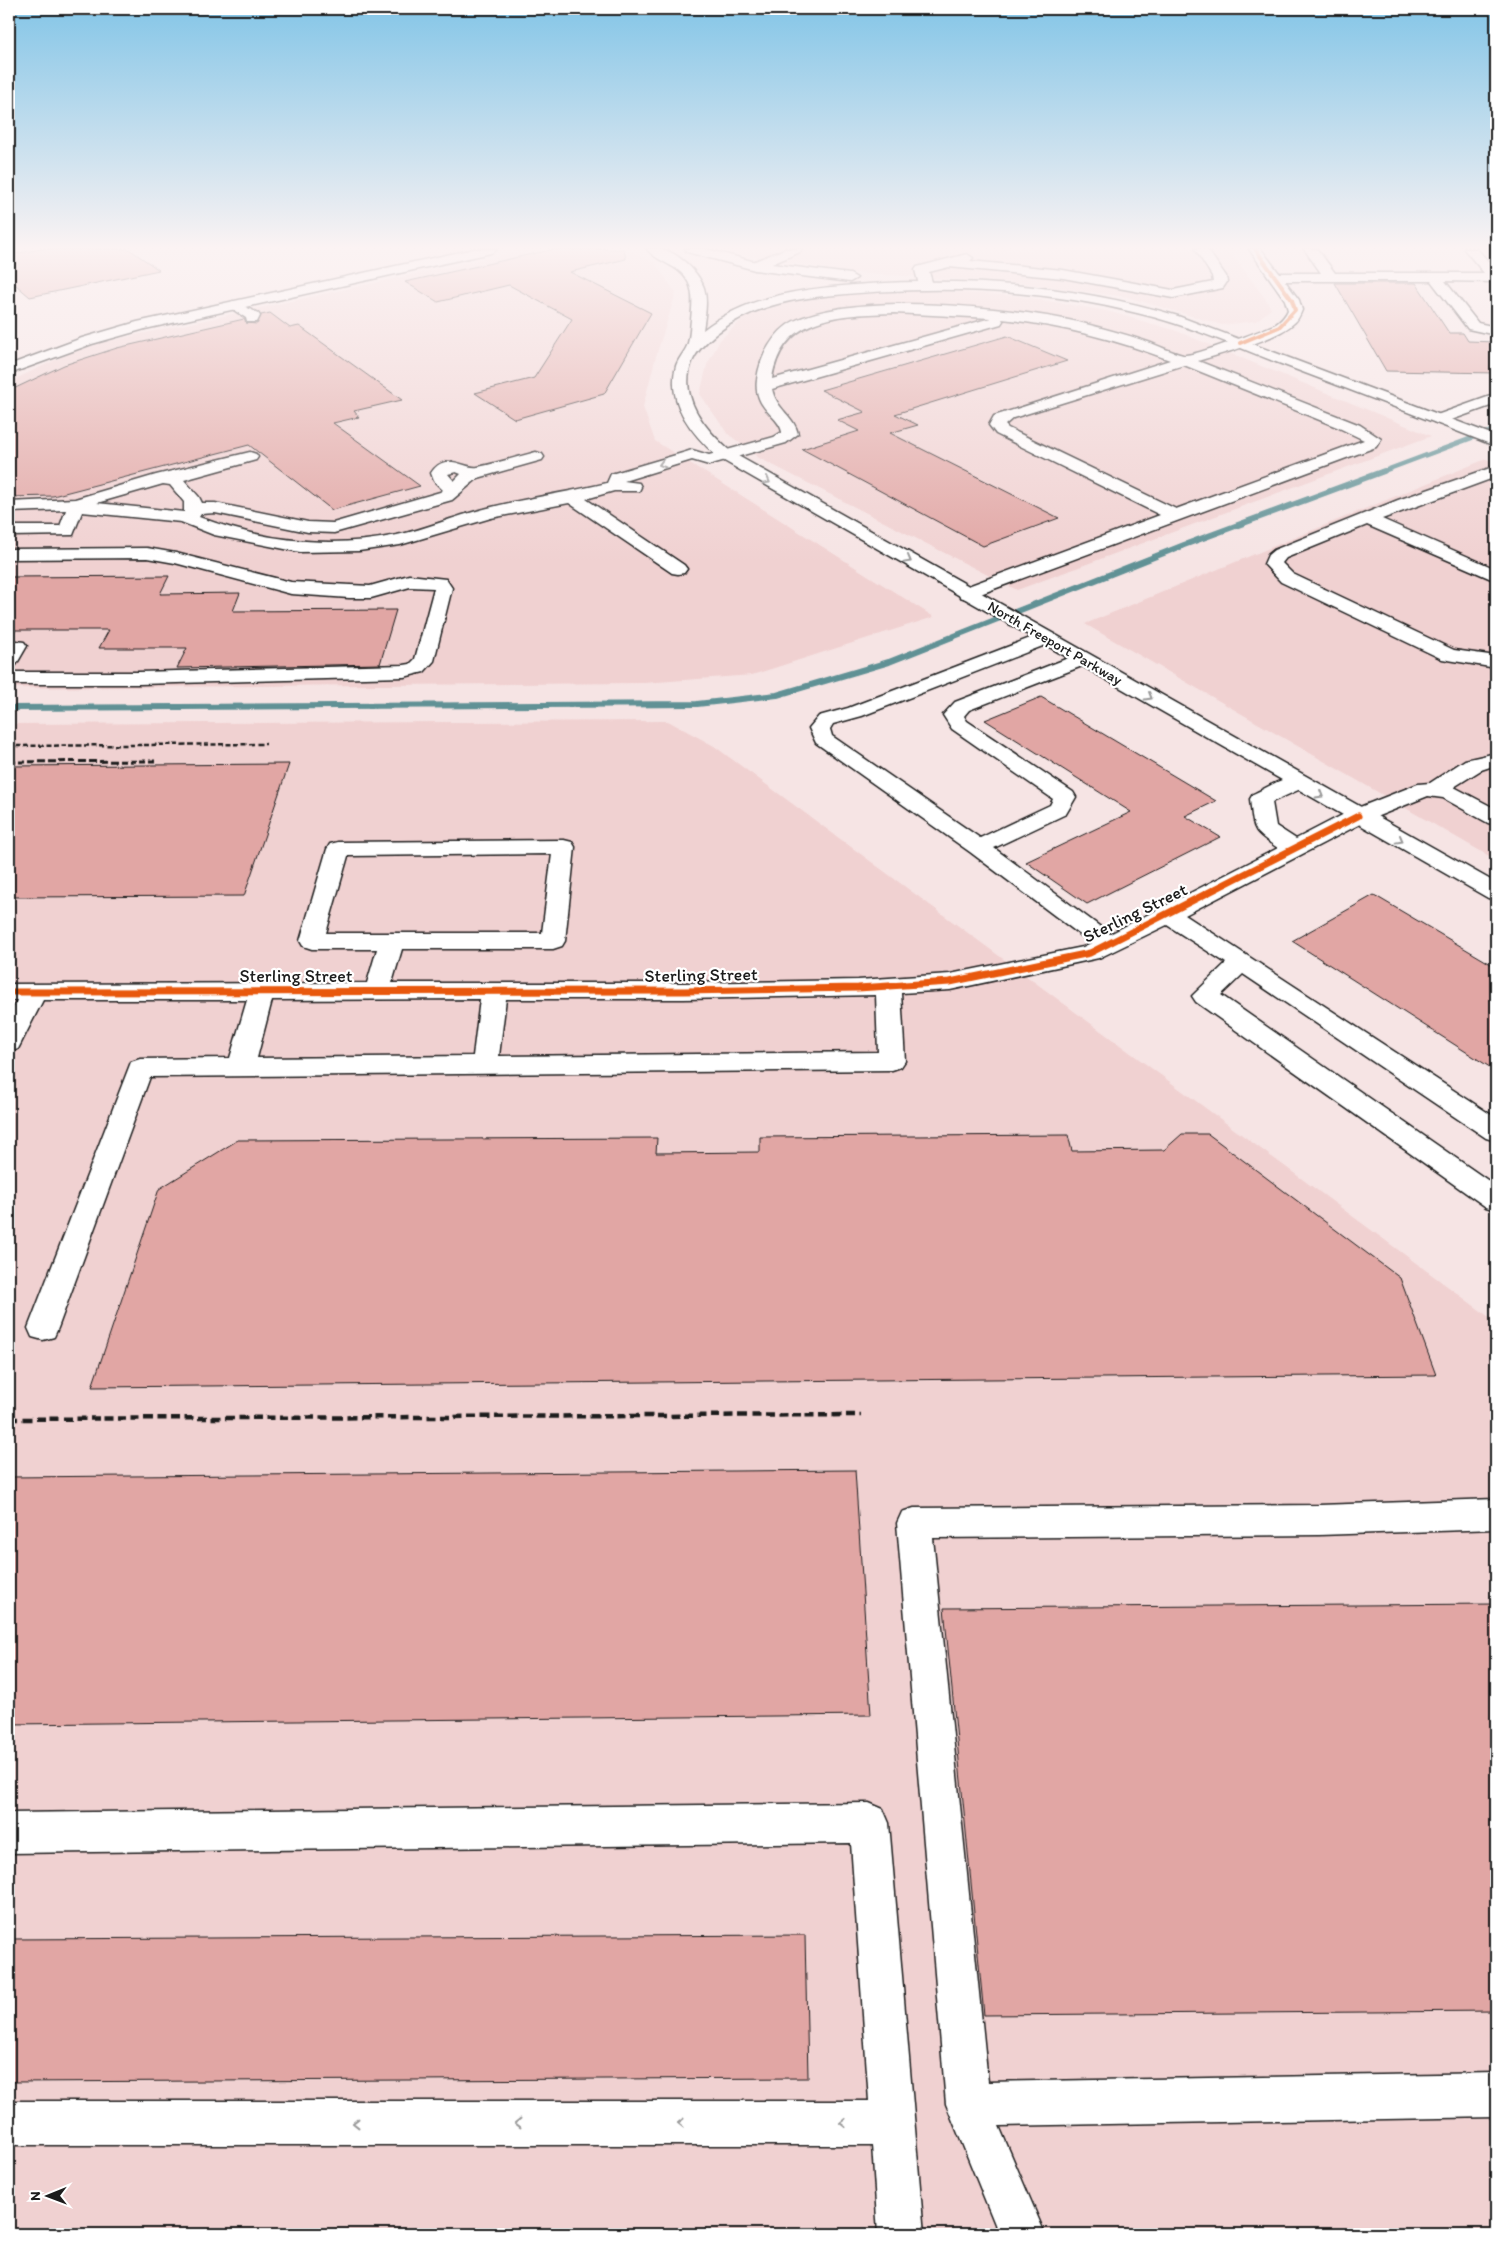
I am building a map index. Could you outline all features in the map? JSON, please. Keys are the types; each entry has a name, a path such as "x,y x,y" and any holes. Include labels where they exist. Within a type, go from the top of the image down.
{"main road":[{"path":"9,370 51,354"},
{"name":"North Freeport Parkway","path":"690,354 682,371 682,394 688,414 717,457 971,595 1496,893"},
{"path":"614,486 617,478 692,456 717,457 780,440 790,434 789,427 776,415 763,394 767,366 771,354"},
{"path":"764,386 879,354"},
{"path":"971,595 1373,442 1373,439 1368,435 1163,354"},
{"path":"1175,516 1002,431 997,425 1000,419 1008,415 1206,354"},
{"path":"1268,354 1496,441"},
{"path":"1440,419 1496,400"},
{"path":"9,507 76,504 152,481 250,457"},
{"path":"76,504 182,517 215,508 320,528 334,528 450,493 472,474 536,457"},
{"path":"191,514 220,531 262,540 300,547 359,546 400,540 474,518 614,486 633,488 714,466 717,457"},
{"path":"1493,475 1367,519 1280,554 1274,559 1273,564 1287,578 1449,655 1496,662"},
{"path":"147,553 191,514 193,501 170,478"},
{"path":"450,493 474,518"},
{"path":"572,497 678,569"},
{"path":"9,531 67,531 76,504"},
{"path":"1367,519 1496,576"},
{"path":"9,554 147,553 176,558 291,588 371,592 409,581 440,583 443,588 424,661 417,668 404,671 139,678 9,678"},
{"path":"1046,638 855,712 826,720 819,728 824,739 978,847 1108,944"},
{"path":"9,646 17,646 9,661"},
{"path":"978,847 1058,809 1065,797 958,725 953,715 962,706 1083,659"},
{"path":"1435,789 1473,765 1496,758"},
{"path":"1295,849 1266,829 1262,799 1298,782"},
{"name":"Sterling Street","path":"9,992 684,991 888,986 950,982 1090,953 1168,915 1358,816 1410,794 1426,789 1435,789"},
{"path":"1435,789 1449,792 1496,818"},
{"path":"564,847 553,941 392,941 312,941 338,849 564,847"},
{"path":"1168,915 1496,1131"},
{"path":"377,991 392,941"},
{"path":"1242,962 1205,996 1496,1200"},
{"path":"43,1328 140,1068 892,1061 888,986"},
{"path":"241,1067 262,991"},
{"path":"485,1065 494,991"},
{"path":"9,1044 34,992"},
{"path":"1022,2234 968,2104 914,1523 1319,1520 1496,1514"},
{"path":"9,1833 869,1823 901,2234"},
{"path":"968,2104 1496,2095"},
{"path":"9,2123 892,2123"}],"shaded area":[{"path":"68,354 657,354 643,407 655,441 934,617 752,675 644,683 9,688 9,382"},
{"path":"713,354 1231,354 1431,436 1017,590 759,458 727,433 700,394 707,365"},
{"path":"1486,459 1496,463 1496,860 1085,624"},
{"path":"668,721 714,746 1496,1322 1496,2234 9,2234 9,724"}],"building":[{"path":"99,354 338,354 402,400 354,411 359,417 333,423 420,486 332,510 249,445 53,496 9,497 9,391 64,365"},
{"path":"550,354 627,354 604,394 515,419 475,393 534,378"},
{"path":"946,354 1049,354 1067,361 895,414 918,425 890,433 1059,518 983,546 802,449 859,431 837,420 865,412 821,390"},
{"path":"1376,354 1496,354 1496,373 1386,371"},
{"path":"169,576 160,594 240,593 233,611 396,610 380,664 177,668 187,648 99,648 109,630 9,630 9,577"},
{"path":"1041,697 1216,801 1185,816 1220,837 1087,904 1026,862 1131,812 985,720"},
{"path":"289,764 244,896 9,897 9,766"},
{"path":"1374,895 1496,967 1496,1071 1292,941"},
{"path":"1182,1134 1208,1134 1400,1278 1436,1375 92,1387 159,1189 238,1140 657,1138 656,1153 760,1152 760,1137 1068,1135 1072,1151 1164,1150"},
{"path":"855,1470 871,1715 9,1724 9,1477"},
{"path":"1496,1604 1496,2011 984,2015 944,1608"},
{"path":"805,1935 808,2078 9,2082 9,1939"}],"waterway":[{"path":"1381,472 1496,429"},
{"path":"9,708 697,704 777,695 889,662 1184,545 1384,471"}],"railway":[{"path":"9,746 266,744"},
{"path":"9,762 155,761"},
{"path":"9,1419 861,1415"}],"cycle path":[{"path":"9,992 684,991 858,988 950,982 1090,953 1358,816"}]}
